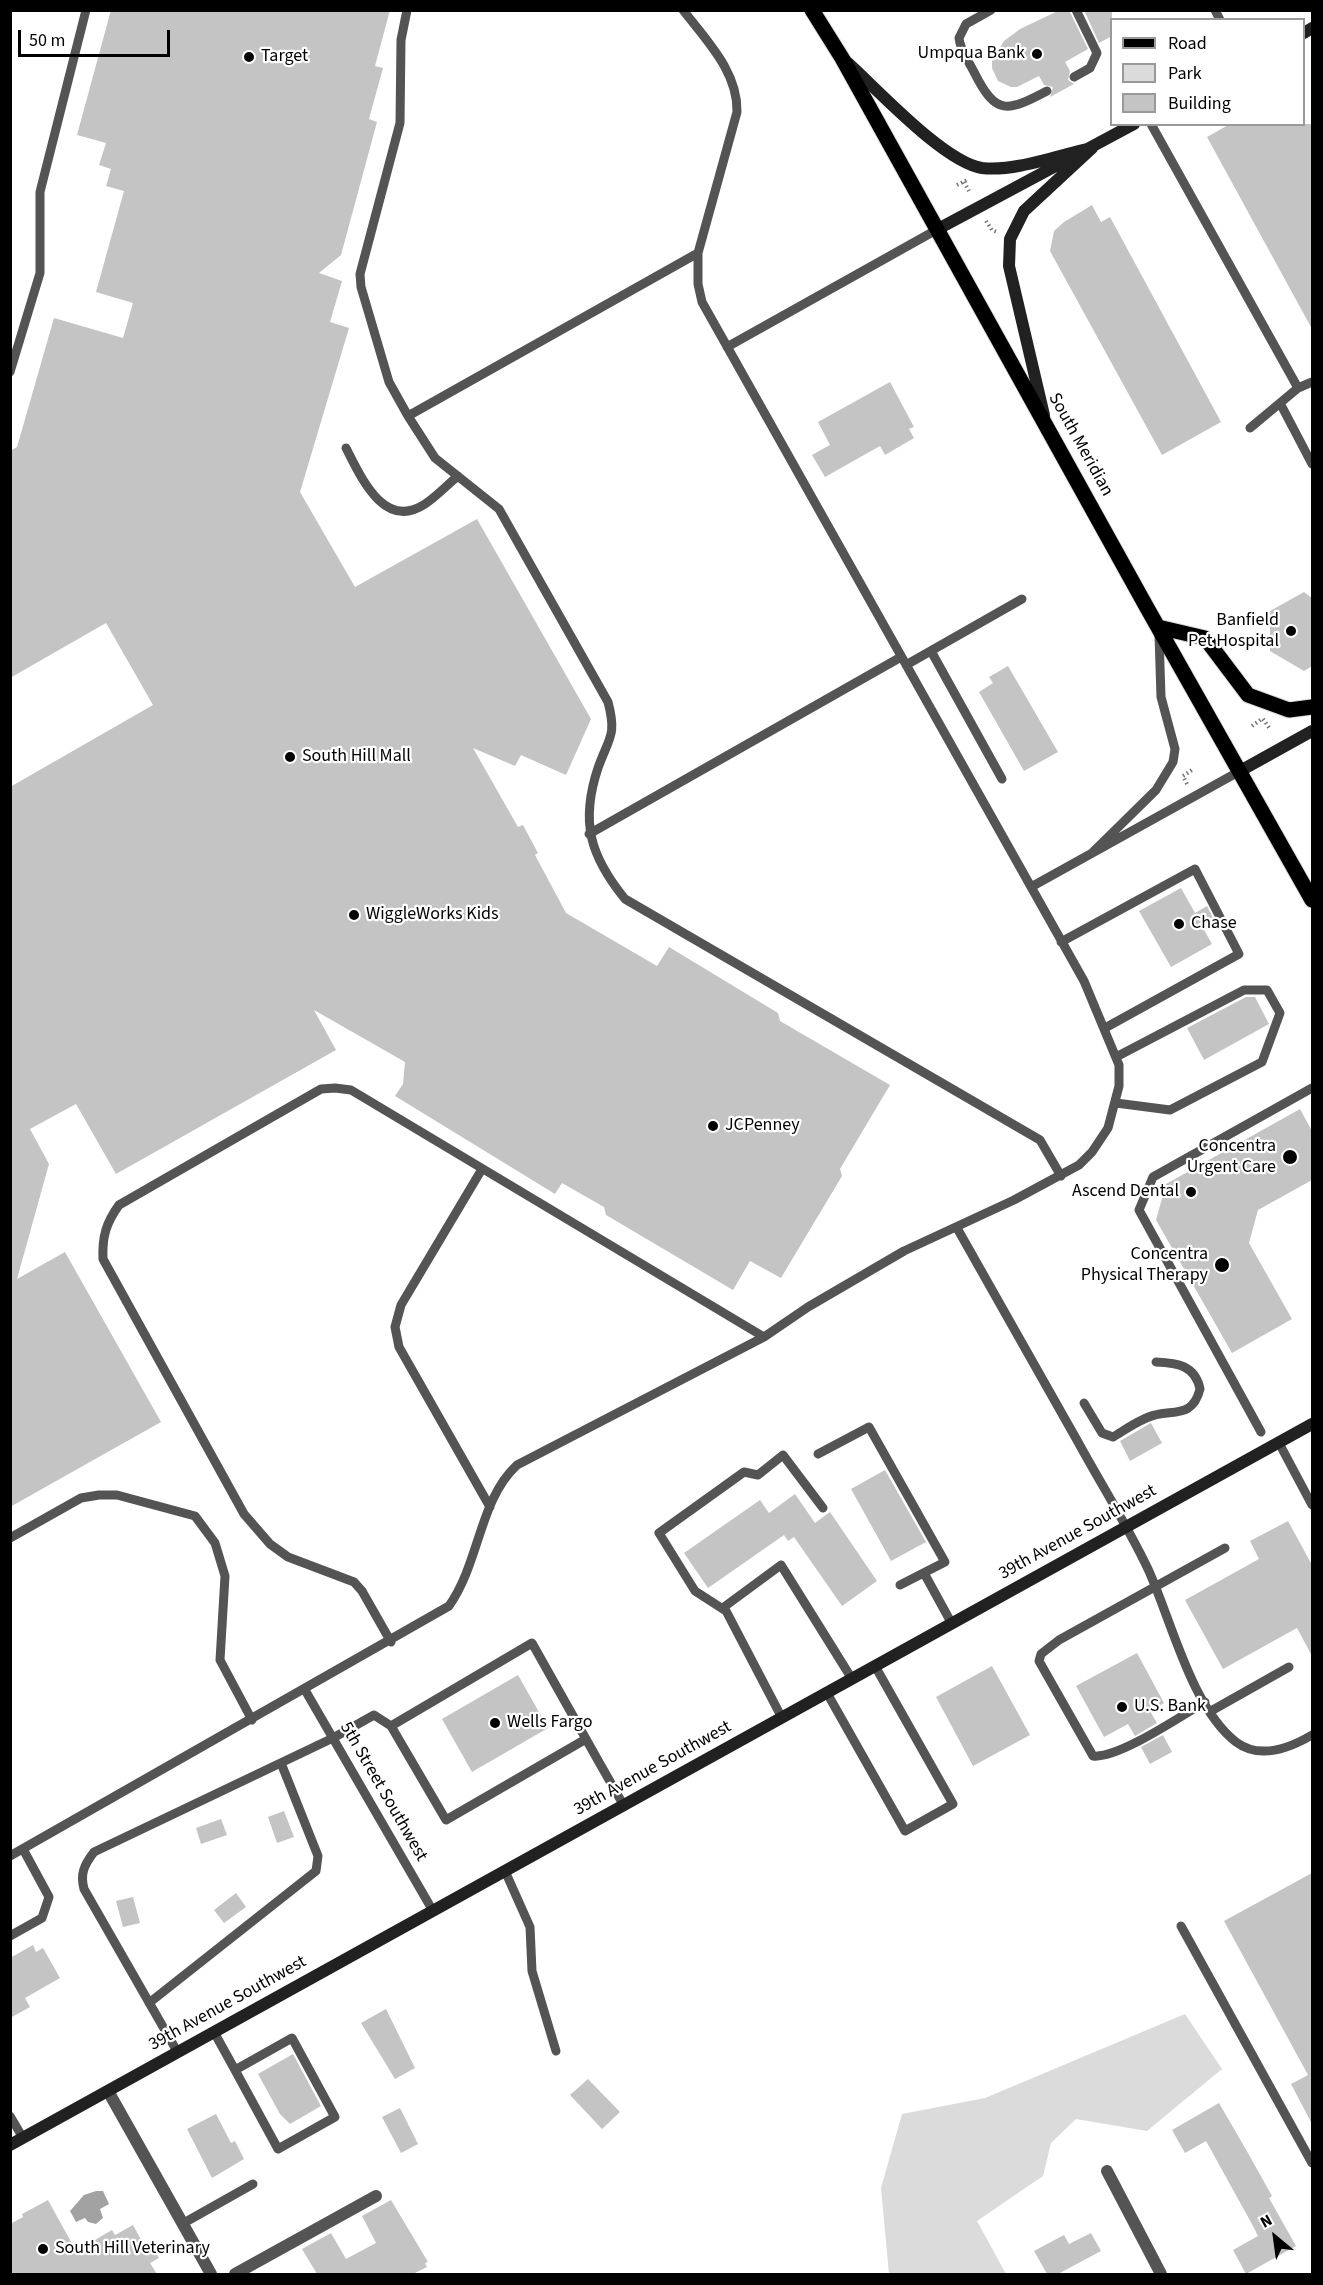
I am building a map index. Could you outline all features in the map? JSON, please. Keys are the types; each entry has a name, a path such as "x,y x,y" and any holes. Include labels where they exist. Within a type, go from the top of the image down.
{"main road":[{"name":"South Meridian","path":"812,10 842,58 1312,900"},
{"path":"842,58 939,146 980,168 1003,168 1092,148"},
{"path":"938,229 1130,126"},
{"path":"1046,423 1009,266 1008,252 1015,226 1024,211 1092,148"},
{"path":"1158,627 1205,638 1248,695 1289,710 1312,707"},
{"path":"1240,771 1312,731"},
{"name":"39th Avenue Southwest","path":"10,2145 1312,1424"}],"street":[{"path":"108,2091 211,2274"},
{"path":"1107,2171 1161,2274"},
{"path":"235,2274 376,2196"}],"lane":[{"path":"10,372 40,273 40,192 86,10"},
{"path":"407,10 401,40 400,123 360,274 361,287 389,382 408,416 435,458 499,509 608,702 614,724 592,792 589,834 604,873 625,899 1040,1140 1061,1176"},
{"path":"10,1856 391,1642 449,1606 463,1586 502,1479 517,1465 764,1337 808,1307 904,1251 957,1228 1061,1176 1092,1152 1108,1128 1119,1086 1116,1057 1084,981 702,302 698,284 698,253 737,112 738,98 734,81 717,54 683,10"},
{"path":"991,10 966,24 960,33 960,43 991,101 1001,107 1013,108 1047,91"},
{"path":"1074,77 1090,68 1097,53 1076,10"},
{"path":"1152,126 1298,388"},
{"path":"727,347 938,229"},
{"path":"408,416 698,253"},
{"path":"1250,428 1298,388 1312,382"},
{"path":"1280,403 1312,464"},
{"path":"346,448 365,485 385,508 407,511 424,505 458,476"},
{"path":"589,834 903,661 930,651 1022,599"},
{"path":"1093,852 1156,790 1173,762 1175,749 1161,697 1158,627"},
{"path":"930,651 1002,779"},
{"path":"1031,888 1240,771"},
{"path":"1061,942 1195,869 1239,954 1105,1028"},
{"path":"1116,1057 1244,990 1267,990 1280,1013 1262,1062 1170,1110 1116,1103"},
{"path":"1261,1432 1139,1210 1153,1177 1312,1088"},
{"path":"391,1642 362,1591 354,1582 288,1557 270,1544 244,1514 103,1259 102,1237 109,1218 118,1205 321,1089 351,1090 764,1337"},
{"path":"482,1169 401,1305 395,1327 399,1347 490,1507"},
{"path":"957,1228 1126,1527 1155,1587 1180,1653 1205,1702 1224,1730 1236,1742 1248,1749 1276,1750 1293,1746 1312,1735"},
{"path":"1084,1403 1102,1434 1113,1437 1154,1415 1176,1414 1192,1404 1200,1389 1193,1374 1180,1363 1156,1362"},
{"path":"818,1454 869,1427 945,1562 900,1585"},
{"path":"1279,1443 1312,1505"},
{"path":"727,1611 695,1591 660,1533 744,1472 758,1475 783,1455 823,1508"},
{"path":"10,1538 81,1498 99,1495 117,1495 195,1516 214,1543 225,1576 220,1660 252,1720"},
{"path":"1205,1702 1119,1751 1102,1757 1093,1756 1039,1661 1041,1653 1059,1640 1225,1548"},
{"path":"782,1718 724,1607 781,1565 852,1679"},
{"path":"924,1573 952,1624"},
{"path":"391,1725 532,1643 624,1806"},
{"path":"827,1693 905,1831 953,1804 875,1666"},
{"path":"1211,1711 1289,1667"},
{"name":"5th Street Southwest","path":"305,1690 433,1911"},
{"path":"178,2053 84,1889 81,1879 86,1862 94,1852 333,1738 374,1715 391,1725 446,1820 586,1739"},
{"path":"149,2003 316,1871 318,1856 281,1763"},
{"path":"10,1936 42,1918 49,1897 23,1849"},
{"path":"505,1871 530,1927 532,1971 556,2051"},
{"path":"1181,1926 1312,2163"},
{"path":"214,2032 278,2149 335,2117 292,2038 235,2070"},
{"path":"10,2116 23,2138"},
{"path":"183,2224 253,2184"}],"path":[{"path":"964,182 969,191"},
{"path":"986,220 992,230 1003,234"},
{"path":"1263,718 1270,729"},
{"path":"1186,784 1183,776 1192,770"}],"green space":[{"path":"1185,2014 1222,2069 1147,2131 1076,2119 1051,2143 1043,2176 977,2221 1006,2274 889,2274 881,2188 902,2114 985,2098"}],"shaded area":[{"path":"103,2191 109,2204 100,2209 103,2218 96,2224 88,2222 85,2218 76,2222 70,2211 84,2195"}],"building":[{"name":"South Hill Mall","path":"111,10 390,10 375,66 383,68 369,119 377,122 341,255 319,273 342,281 330,322 349,328 300,492 355,587 477,519 591,719 566,775 521,755 515,766 473,748 518,827 523,825 538,853 535,855 566,913 657,966 669,947 778,1013 780,1021 890,1085 840,1169 842,1176 781,1278 750,1261 733,1290 606,1215 604,1207 562,1183 555,1194 395,1096 403,1084 405,1062 314,1010 336,1050 116,1174 76,1104 30,1129 49,1164 17,1279 65,1252 161,1422 10,1507 10,787 153,705 106,623 10,678 10,451 17,447 54,318 123,338 133,303 96,292 124,191 106,186 111,169 99,165 106,143 77,135"},
{"name":"Umpqua Bank","path":"1060,10 1069,10 1088,49 1065,62 1070,71 1068,80 1074,84 1050,97 1053,87 1044,85 1039,76 1017,87 1011,87 998,81 992,68 992,61 1004,41 1020,29"},
{"path":"1084,10 1112,10 1110,37 1099,43"},
{"path":"1305,124 1312,124 1312,329 1207,137 1226,126 1305,126"},
{"path":"1092,205 1101,222 1110,217 1221,422 1162,455 1050,251 1054,231"},
{"path":"890,382 914,427 909,429 914,438 885,455 880,446 825,477 812,455 830,445 818,422"},
{"name":"Banfield Pet Hospital","path":"1304,592 1312,598 1312,666 1304,671 1270,651 1270,611"},
{"path":"1008,666 1058,752 1024,771 979,692 993,683 989,677"},
{"name":"Chase","path":"1181,888 1195,913 1207,906 1215,922 1203,928 1212,944 1171,967 1139,911"},
{"path":"1246,997 1255,997 1269,1024 1204,1060 1187,1028"},
{"path":"1300,1109 1312,1131 1312,1180 1258,1210 1249,1243 1292,1319 1232,1353 1156,1220 1166,1184"},
{"path":"1151,1423 1162,1443 1130,1461 1120,1441"},
{"path":"885,1470 926,1542 891,1561 851,1489"},
{"path":"795,1494 815,1523 830,1512 877,1581 842,1606 794,1537 788,1541 784,1535 708,1588 684,1553 760,1500 769,1513"},
{"path":"1288,1521 1312,1565 1312,1656 1297,1628 1223,1669 1185,1600 1259,1559 1250,1541"},
{"name":"U.S. Bank","path":"1137,1653 1164,1703 1150,1711 1157,1723 1135,1736 1128,1724 1104,1737 1076,1686"},
{"path":"992,1666 1030,1735 973,1766 936,1697"},
{"name":"Wells Fargo","path":"518,1675 548,1728 472,1772 442,1719"},
{"path":"1163,1735 1172,1752 1150,1764 1141,1747"},
{"path":"284,1811 294,1837 277,1843 268,1817"},
{"path":"221,1819 227,1835 201,1844 196,1828"},
{"path":"1312,1873 1312,2124 1291,2084 1308,2075 1224,1921"},
{"path":"236,1893 246,1907 224,1923 214,1910"},
{"path":"133,1897 140,1923 123,1927 116,1901"},
{"path":"33,1945 36,1952 43,1948 60,1978 25,1998 30,2007 10,2018 10,1958"},
{"path":"386,2009 415,2068 395,2079 361,2023"},
{"path":"293,2054 321,2106 290,2124 280,2114 258,2074"},
{"path":"588,2079 620,2112 602,2129 570,2095"},
{"path":"1219,2103 1272,2196 1269,2198 1296,2246 1246,2274 1233,2250 1258,2236 1253,2226 1206,2141 1185,2153 1172,2130"},
{"path":"400,2108 418,2144 401,2153 382,2117"},
{"path":"216,2114 231,2143 235,2141 244,2159 212,2178 187,2129"},
{"path":"48,2200 76,2251 112,2230 115,2235 133,2225 144,2245 150,2242 159,2258 150,2263 157,2274 10,2274 10,2224 23,2217 22,2214"},
{"path":"391,2200 428,2262 425,2263 427,2267 413,2274 317,2274 302,2249 331,2233 346,2259 376,2243 362,2216"},
{"path":"1091,2233 1101,2251 1058,2274 1047,2274 1034,2251 1064,2235 1069,2244"}],"place":[{"name":"Umpqua Bank","path":"1037,54"},
{"name":"Target","path":"249,57"},
{"name":"Banfield Pet Hospital","path":"1291,631"},
{"name":"South Hill Mall","path":"290,757"},
{"name":"WiggleWorks Kids","path":"354,915"},
{"name":"Chase","path":"1179,924"},
{"name":"JCPenney","path":"713,1126"},
{"name":"Concentra Urgent Care","path":"1290,1157"},
{"name":"Ascend Dental","path":"1191,1192"},
{"name":"Concentra Physical Therapy","path":"1222,1265"},
{"name":"U.S. Bank","path":"1122,1707"},
{"name":"Wells Fargo","path":"495,1723"},
{"name":"South Hill Veterinary","path":"43,2249"}]}
